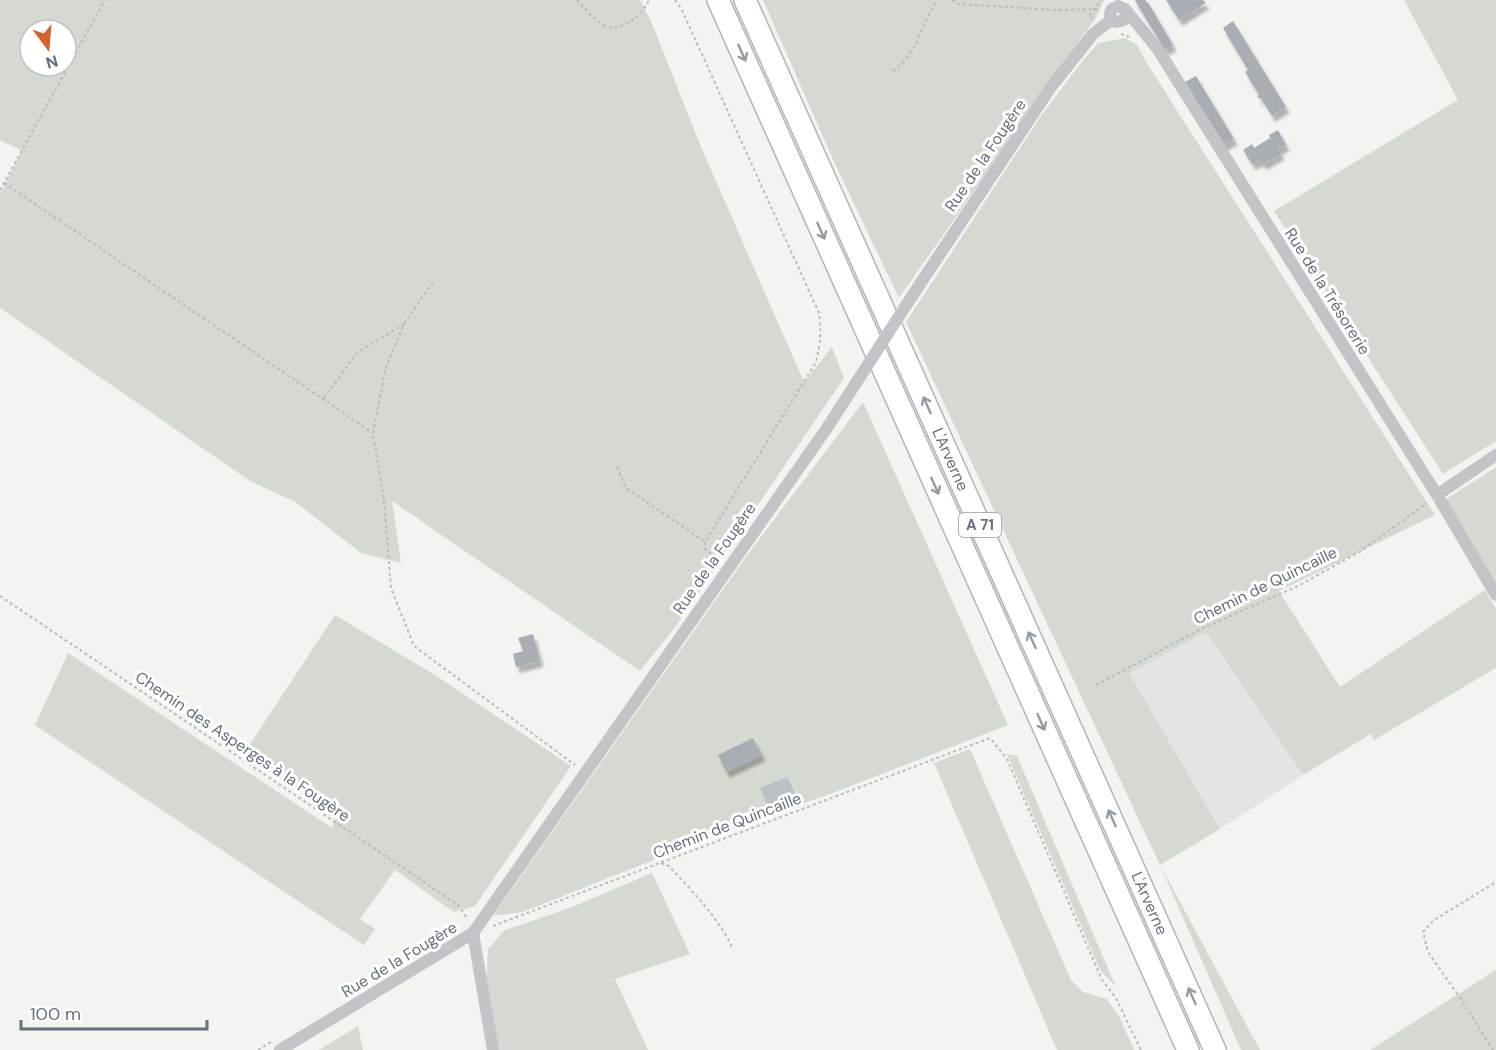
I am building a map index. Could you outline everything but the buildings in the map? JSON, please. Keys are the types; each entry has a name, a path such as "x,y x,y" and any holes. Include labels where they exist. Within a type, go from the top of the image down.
{"highway":[{"name":"L'Arverne","path":"718,0 1188,1050"},
{"name":"L'Arverne","path":"745,0 1215,1050"}],"street":[{"name":"Rue de la Trésorerie","path":"1116,12 1157,48 1437,495 1496,595"},
{"name":"Rue de la Fougère","path":"279,1044 469,926 584,772 826,428 1051,87 1093,34 1116,12"},
{"path":"1437,495 1496,454"},
{"path":"469,926 493,1050"}],"path":[{"path":"0,190 105,0"},
{"path":"577,0 599,23 616,28 634,18 649,0"},
{"path":"675,0 681,8 819,313 820,323 820,342 816,362 705,542 705,549 728,568"},
{"path":"893,71 918,43 929,13 938,0"},
{"path":"952,0 958,4 1057,10 1096,9 1116,12 1108,35 1122,33 1157,48"},
{"path":"1089,16 1101,0"},
{"path":"4,183 373,433"},
{"path":"433,282 404,324 386,367 373,433 384,501 391,588 414,646 584,772"},
{"path":"324,399 357,353 404,324"},
{"path":"617,467 626,488 705,542"},
{"name":"Chemin de Quincaille","path":"1096,685 1201,629 1298,586 1361,551 1437,495"},
{"name":"Chemin des Asperges à la Fougère","path":"0,596 458,905 469,926"},
{"name":"Chemin de Quincaille","path":"469,926 510,921 990,738 1007,759 1102,980 1116,998 1141,1050"},
{"path":"661,864 669,866 707,907 726,934 733,949"},
{"path":"1493,1050 1428,952 1423,932 1434,920 1496,882"},
{"name":"Rue de la Fougère","path":"469,926 475,916"},
{"path":"258,1050 279,1044"}],"shaded area":[{"path":"0,0 640,0 651,21 701,147 804,382 832,347 844,378 676,626 640,671 392,501 401,563 361,553 295,502 250,481 0,308 0,193 22,151 0,140"},
{"path":"763,0 1104,0 1097,16 899,298 835,164"},
{"path":"1404,0 1496,0 1496,441 1443,474 1274,211 1458,100"},
{"path":"1125,38 1137,45 1435,515 1279,591 1340,687 1485,590 1496,609 1496,668 1374,740 1371,734 1303,775 1206,632 1129,673 1220,829 1160,865 906,322 1041,116 1080,64 1098,43"},
{"path":"863,402 1008,725 838,791 729,830 523,912 493,916 748,554"},
{"path":"1496,467 1496,588 1443,501"},
{"path":"335,615 435,675 571,766 475,906 454,912 395,870 360,919 375,929 364,945 35,725 68,653 332,828 336,815 243,755"},
{"path":"1206,632 1303,775 1220,829 1128,673"},
{"path":"970,749 1071,980 1083,992 1107,999 1120,1018 1134,1050 1057,1050 934,763"},
{"path":"1007,754 1017,756 1116,987 1100,970"},
{"path":"787,777 796,795 768,807 760,788"},
{"path":"1160,865 1260,1050 1241,1050"},
{"path":"652,873 690,954 615,979 648,1050 498,1050 486,984 488,949 505,930 572,907"},
{"path":"1496,970 1496,1050 1370,1050"},
{"path":"358,1026 363,1050 319,1050"}]}
